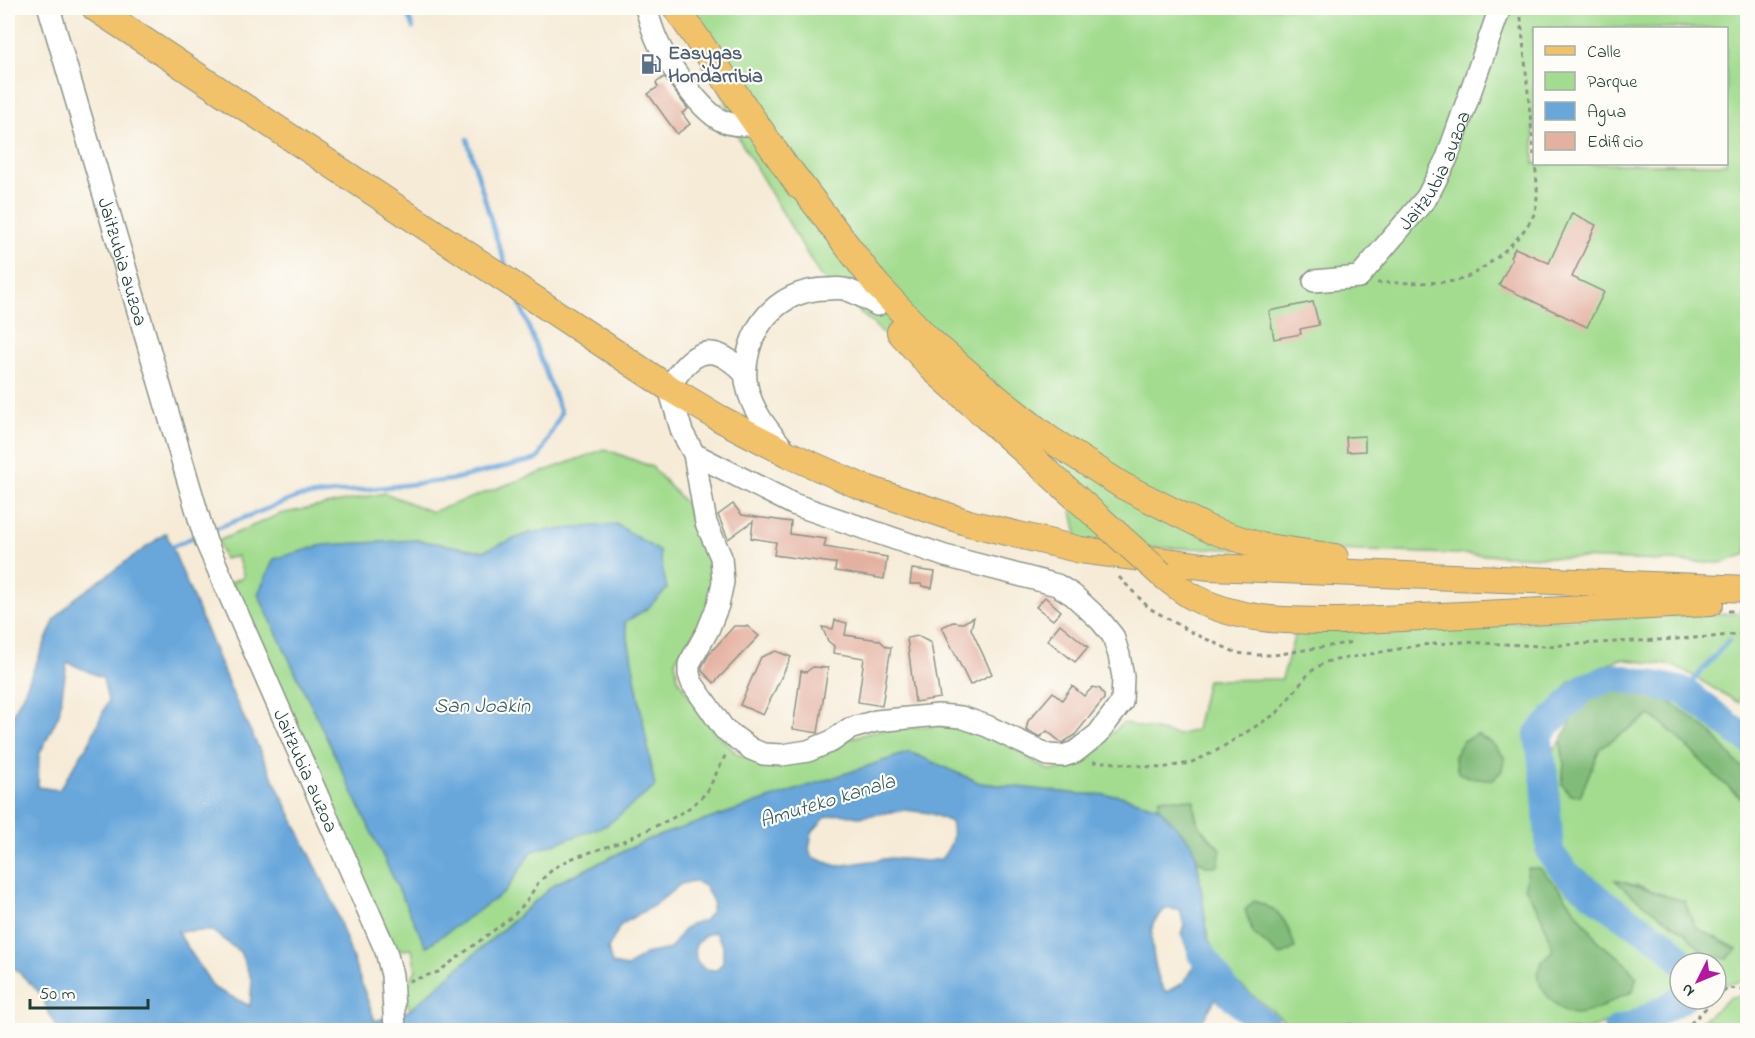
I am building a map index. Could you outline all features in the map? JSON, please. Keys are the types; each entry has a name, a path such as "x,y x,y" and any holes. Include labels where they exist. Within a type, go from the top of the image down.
{"main road":[{"path":"95,8 669,388 719,418 788,454 860,486 969,523 1081,550 1210,567 1748,589"},
{"path":"676,8 790,172 877,306 932,368 1161,574 1194,597 1225,611 1258,619 1288,621 1340,621 1748,601"},
{"path":"790,172 877,285 928,339 996,398 1048,438 1123,486 1211,530 1261,546 1305,554 1410,564 1748,573"},
{"path":"1331,572 1410,564"}],"street":[{"name":"Jaitzubia auzoa","path":"49,8 206,542 386,951 390,963 395,1030"},
{"path":"646,8 656,39 669,63 705,111 723,122 736,125 757,124"},
{"name":"Jaitzubia auzoa","path":"1359,277 1427,197 1447,158 1500,8"},
{"path":"1314,281 1359,277"},
{"path":"788,454 765,428 747,388 745,374 753,336 766,314 785,298 811,289 842,289 859,295 877,306"},
{"path":"694,454 793,504 945,556 1057,585 1080,601 1113,636 1123,677 1122,702 1098,734 1075,752 1063,756 1048,755 987,726 961,717 939,715 876,721 849,729 832,741 808,751 782,755 763,754 740,742 724,729 692,683 689,674 689,664 708,630 718,605 723,582 721,557 706,523 694,454 682,432 669,388 680,370 691,359 702,353 714,353 734,363 745,374"}],"path":[{"path":"1520,8 1533,144"},
{"path":"1359,277 1372,283 1457,281 1481,270 1523,232 1534,213 1537,184 1535,165"},
{"path":"1083,762 1161,768 1190,764 1216,751 1277,713 1310,672 1325,662 1421,645 1462,642 1564,645 1748,633"},
{"path":"393,991 419,978 438,972 513,916 526,902 538,883 554,868 580,855 621,842 671,819 692,806 707,792 727,752 740,742"},
{"path":"1728,988 1748,990"},
{"path":"1684,1030 1702,1011"}],"green space":[{"path":"690,8 1747,8 1747,554 1721,563 1335,550 1080,547 1071,507 819,274 739,139"},
{"path":"605,449 652,467 699,518 717,575 707,615 675,661 678,678 702,718 737,754 762,763 876,731 951,724 1009,745 1048,770 1067,769 1084,759 1123,723 1178,735 1196,730 1207,680 1282,679 1296,631 1747,613 1747,671 1739,703 1676,666 1620,659 1570,681 1531,737 1541,856 1568,889 1657,949 1668,961 1668,995 1639,1010 1588,1030 1391,1030 1349,1022 1342,1030 1296,1030 1229,976 1208,939 1197,859 1206,866 1221,849 1205,833 1198,822 1194,800 1160,798 1158,807 1117,795 1079,794 980,783 910,752 649,839 555,884 410,1010 404,991 416,970 412,949 401,950 392,944 231,582 244,577 237,556 224,559 218,541 280,514 385,493 432,512","holes":["532,532 648,608 625,622 633,671 607,825 531,852 505,892 416,540 483,551","1525,887 1579,915 1601,945 1621,958 1633,992 1615,998 1603,1007 1553,950 1541,916"]},
{"path":"1619,686 1652,691 1710,732 1747,772 1747,801 1721,781 1676,735 1650,715 1600,748 1580,796 1570,795 1562,784 1564,765 1561,741 1573,717 1590,696"},
{"path":"1680,699 1747,755 1747,772 1710,732 1672,704"},
{"path":"1650,715 1672,729 1683,743 1734,793 1747,801 1747,981 1728,984 1727,951 1737,949 1695,927 1684,901 1636,884 1630,894 1685,933 1702,951 1685,951 1678,943 1565,862 1554,834 1549,755 1561,741 1564,765 1562,784 1580,796 1599,748"},
{"path":"1477,734 1492,743 1505,758 1501,772 1493,779 1475,779 1458,773 1454,756 1463,741"},
{"path":"1160,798 1194,800 1195,816 1201,828 1221,849 1218,866 1206,866 1197,859 1191,843 1158,807"},
{"path":"1528,868 1540,868 1562,892 1601,945 1621,958 1637,978 1633,991 1598,1008 1577,1014 1565,1011 1547,996 1538,973 1542,962 1553,950 1541,916 1525,887"},
{"path":"1615,880 1684,901 1695,927 1737,949 1728,958 1728,951 1702,951 1685,933 1630,894"},
{"path":"1254,901 1271,908 1282,918 1295,948 1280,956 1253,933 1245,910"},
{"path":"1747,995 1747,1030 1691,1030 1714,1011 1728,1011 1728,999"}],"water":[{"name":"San Joakin","path":"616,524 659,551 667,589 648,608 625,622 655,787 607,825 531,852 505,892 426,947 258,594 274,559 323,545 416,540 483,551 532,532"},
{"path":"166,533 234,697 332,900 375,1021 410,1010 555,884 649,839 910,752 980,783 1079,794 1117,795 1158,807 1191,843 1197,859 1208,939 1229,976 1197,1030 57,1030 40,993 8,962 8,724 55,619 74,599","holes":["67,662 103,678 108,701 90,741 59,790 38,787 39,755 59,714","905,810 930,813 951,822 953,832 951,842 941,859 927,861 891,858 837,866 812,857 809,849 812,832 826,817 840,814 859,817","693,881 705,886 713,902 711,912 704,921 688,927 670,949 645,954 627,967 612,964 608,949 620,926 655,905 681,884","1165,909 1180,910 1184,925 1181,934 1194,965 1183,983 1166,992 1162,987 1154,960 1152,931 1157,918","177,931 212,931 240,952 252,981 250,1006 214,988","715,932 723,945 723,962 717,970 704,969 696,960 695,946 705,935"]}],"building":[{"path":"664,77 688,109 682,113 690,124 677,134 648,94 658,87 656,83"},
{"path":"1572,213 1596,225 1572,277 1604,292 1587,327 1499,285 1515,248 1549,263"},
{"path":"1313,302 1319,325 1300,329 1301,334 1274,339 1269,311"},
{"path":"1365,436 1365,451 1347,452 1346,437"},
{"path":"733,504 742,515 791,522 790,534 826,539 824,547 887,557 884,579 835,571 836,563 774,555 776,542 751,538 753,521 728,539 718,515"},
{"path":"912,569 935,572 932,588 921,584 910,584"},
{"path":"1045,597 1061,611 1053,620 1036,607"},
{"path":"974,617 971,629 992,674 970,685 942,627 953,622 963,623"},
{"path":"835,620 847,623 845,635 879,640 887,647 891,647 882,706 858,702 864,658 833,653 834,646 828,641 822,627 833,629"},
{"path":"1060,624 1088,647 1075,662 1047,640"},
{"path":"734,626 747,626 759,636 714,683 702,671 702,667 710,653"},
{"path":"918,636 931,643 940,698 915,702 907,638"},
{"path":"776,651 791,657 763,715 740,705 761,657"},
{"path":"813,667 828,668 818,733 793,729 801,671 806,672"},
{"path":"1072,686 1084,696 1093,687 1100,689 1104,695 1104,699 1074,736 1062,743 1047,731 1040,737 1026,730 1028,721 1053,692 1062,700"}],"waterway":[{"path":"405,8 413,28"},
{"path":"467,139 508,271"},
{"path":"209,531 298,497 450,480 538,459 561,413 519,301"},
{"path":"168,549 198,535"},
{"path":"1684,691 1729,640"},
{"path":"1672,951 1666,944 1618,913 1568,875 1550,853 1545,782 1538,734 1585,687 1614,677 1684,691 1748,740"},
{"name":"Amuteko kanala","path":"1201,953 1228,993 1271,1030"},
{"name":"Amuteko kanala","path":"1617,1030 1634,1025 1668,1007"},
{"path":"1251,1030 1258,1019"}],"place":[{"name":"Easygas Hondarribia","path":"651,64"}]}
